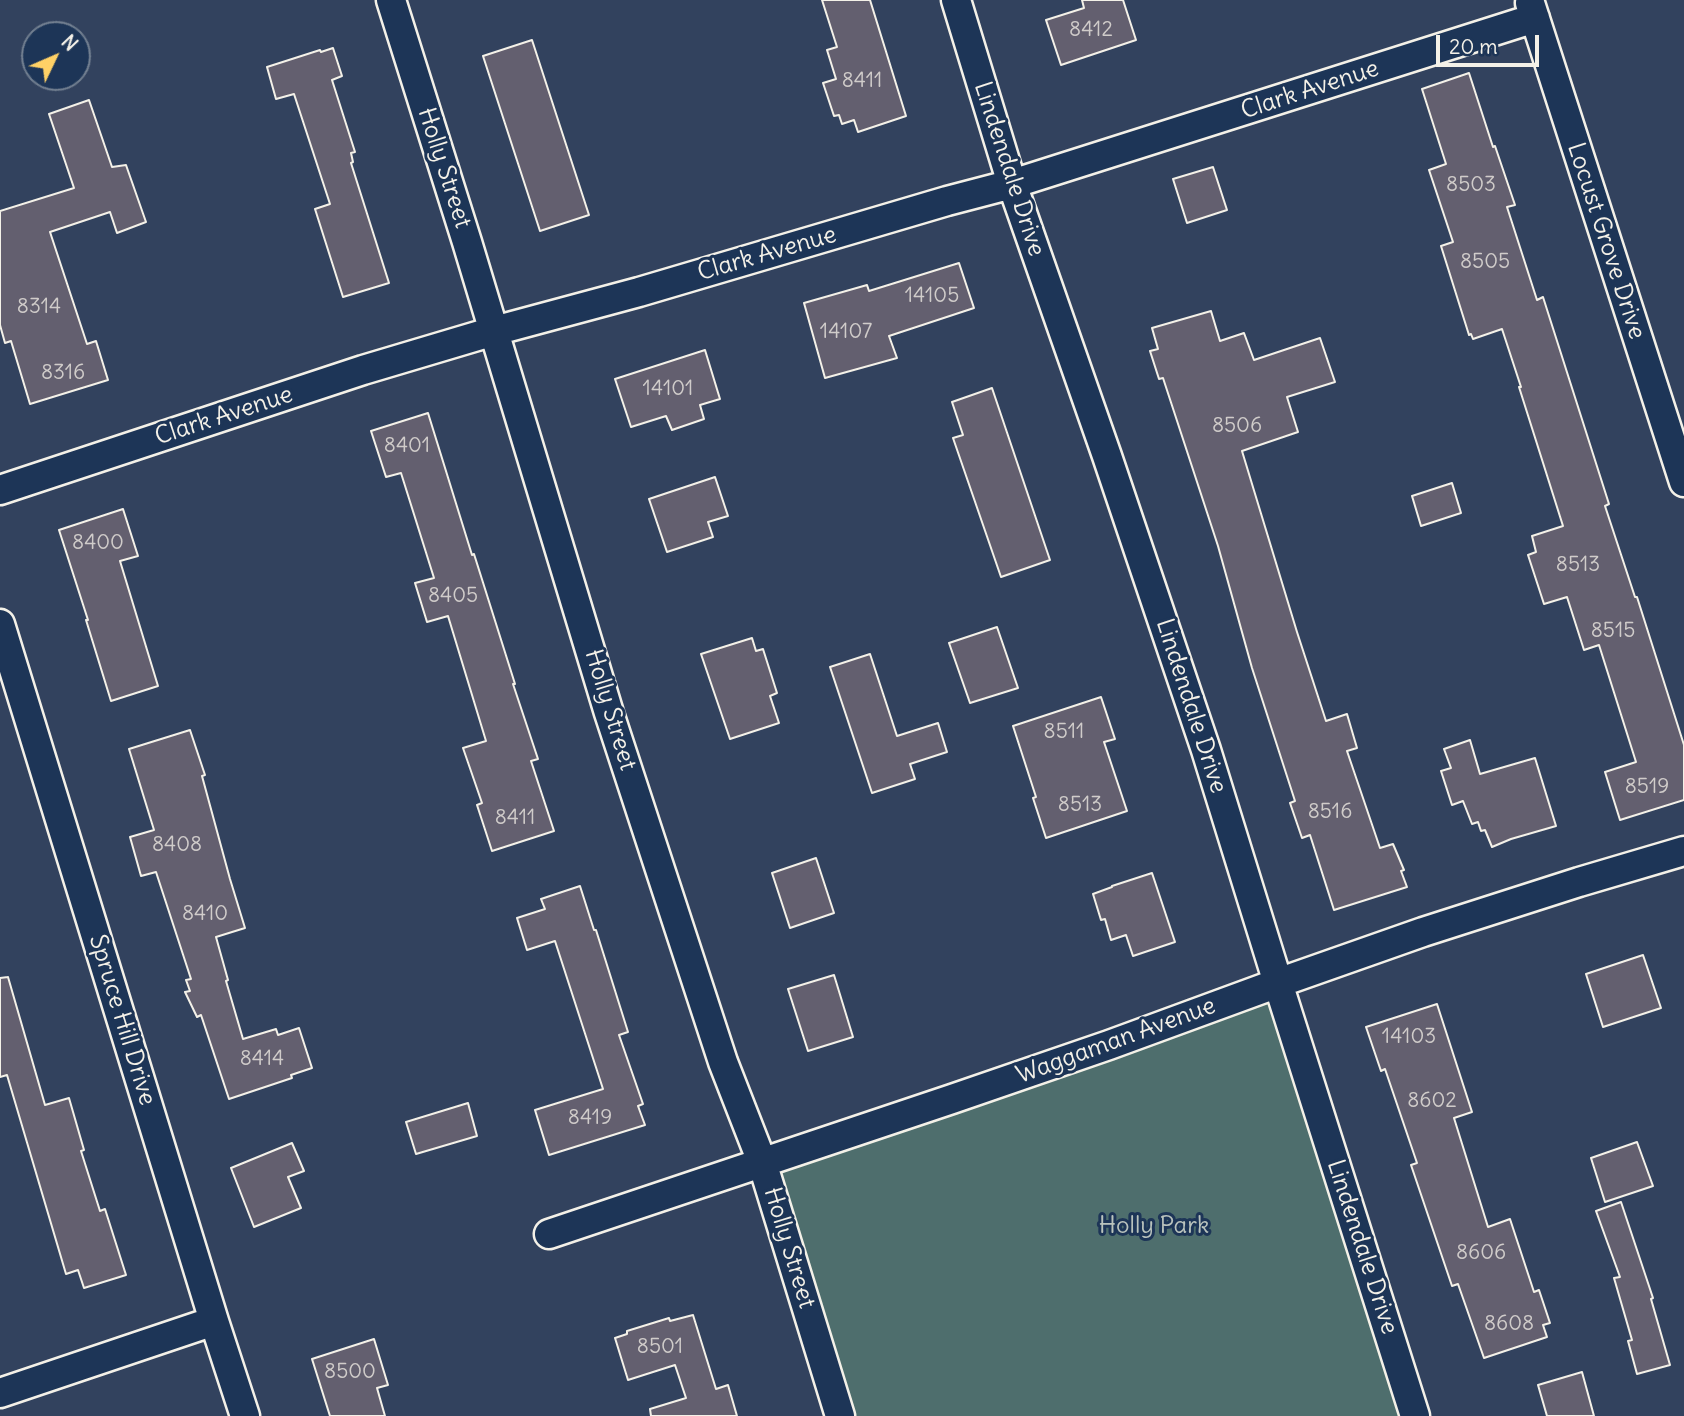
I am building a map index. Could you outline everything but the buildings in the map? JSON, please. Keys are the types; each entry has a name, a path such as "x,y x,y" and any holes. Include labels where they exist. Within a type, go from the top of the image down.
{"street":[{"name":"Holly Street","path":"391,0 614,726 723,1062 762,1161 840,1416"},
{"name":"Lindendale Drive","path":"956,0 1012,184 1206,750 1415,1416"},
{"name":"Clark Avenue","path":"0,490 363,370 1012,184 1532,9"},
{"name":"Locust Grove Drive","path":"1532,9 1684,482"},
{"name":"Spruce Hill Drive","path":"0,624 245,1416"},
{"name":"Waggaman Avenue","path":"549,1234 953,1099 1423,932 1684,850"},
{"path":"0,1393 214,1321"}],"green space":[{"name":"Holly Park","path":"1278,983 1415,1416 840,1416 762,1162"}]}
